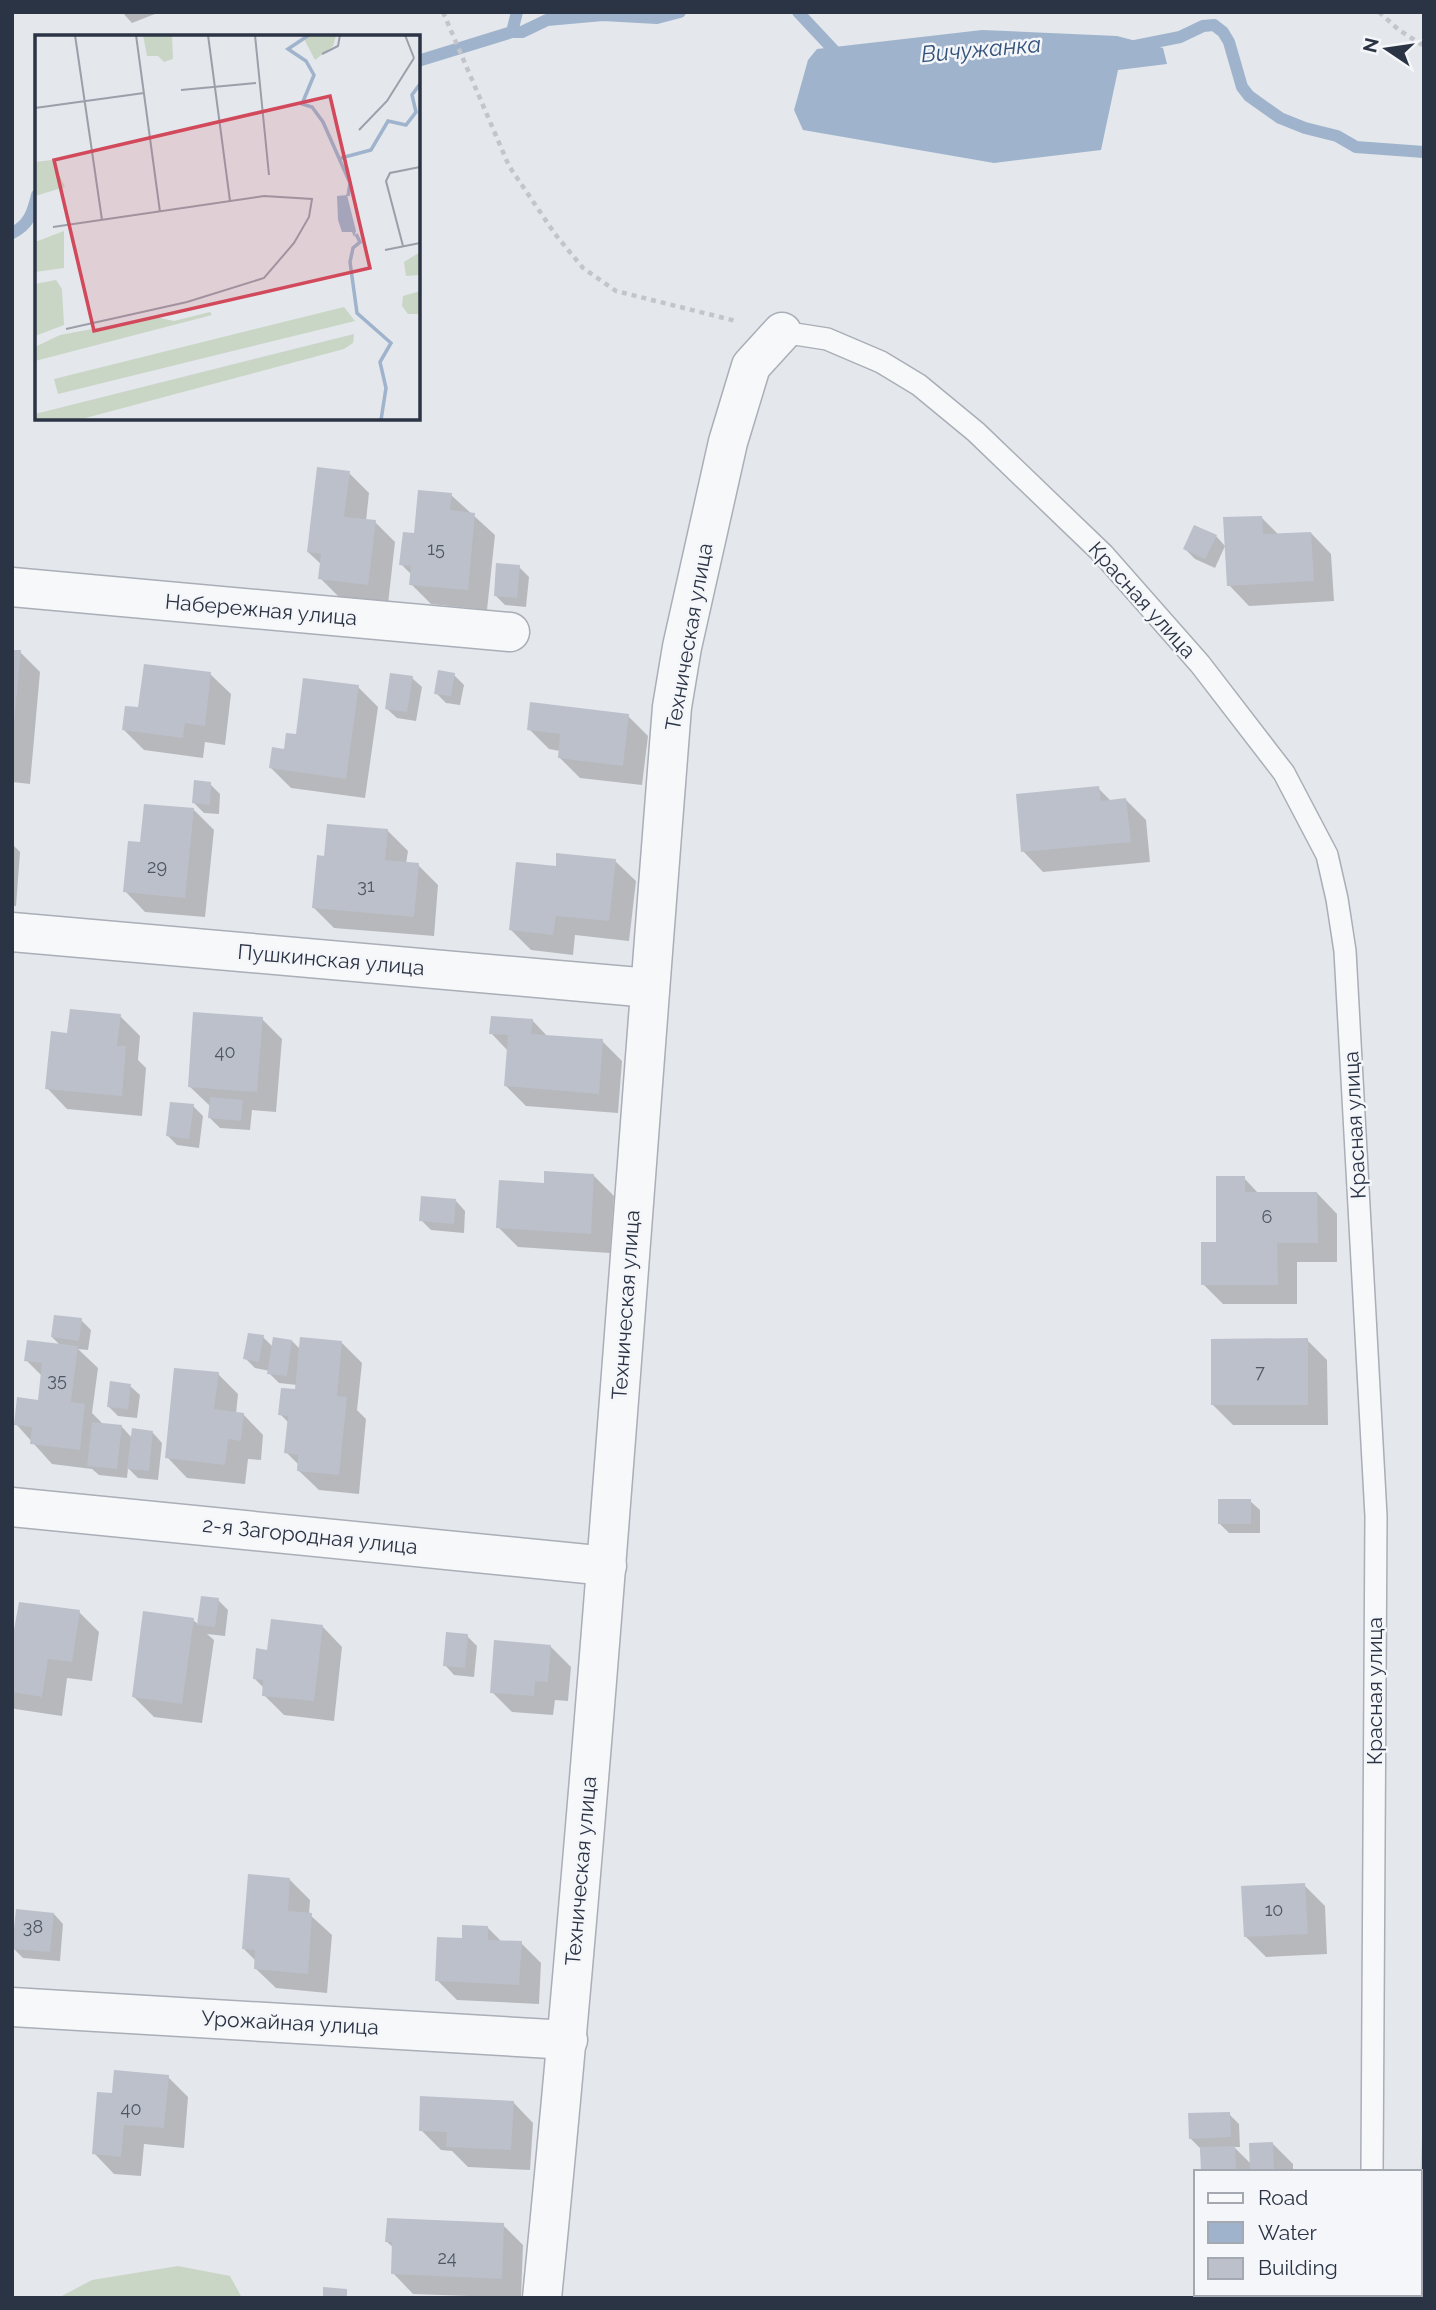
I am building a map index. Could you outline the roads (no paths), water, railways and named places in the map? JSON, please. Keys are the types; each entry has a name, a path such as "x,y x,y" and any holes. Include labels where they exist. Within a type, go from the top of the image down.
{"street":[{"name":"Техническая улица","path":"542,2298 568,2040 607,1566 672,707 682,647 728,442 751,366 782,332"},
{"name":"Набережная улица","path":"12,587 510,632"},
{"name":"Пушкинская улица","path":"12,932 650,988"},
{"name":"2-я Загородная улица","path":"12,1507 607,1566"},
{"name":"Урожайная улица","path":"12,2007 568,2040"}],"lane":[{"name":"Красная улица","path":"782,332 827,339 881,362 919,385 976,432 1103,554 1200,664 1284,773 1327,855 1345,951 1376,1516 1372,2170"}],"water":[{"path":"982,30 1117,36 1163,48 1167,64 1118,70 1101,150 994,163 803,130 794,110 808,60 817,49"}],"waterway":[{"path":"512,32 517,12"},
{"name":"Вичужанка","path":"420,60 512,32 522,32 547,20 603,15 657,18 680,12"},
{"name":"Вичужанка","path":"798,12 842,59"},
{"name":"Вичужанка","path":"1130,47 1180,37 1203,26 1214,25 1223,32 1229,42 1242,87 1249,96 1280,118 1337,136 1356,147 1424,152"},
{"name":"Вичужанка","path":"12,233 23,226 35,203"}]}
